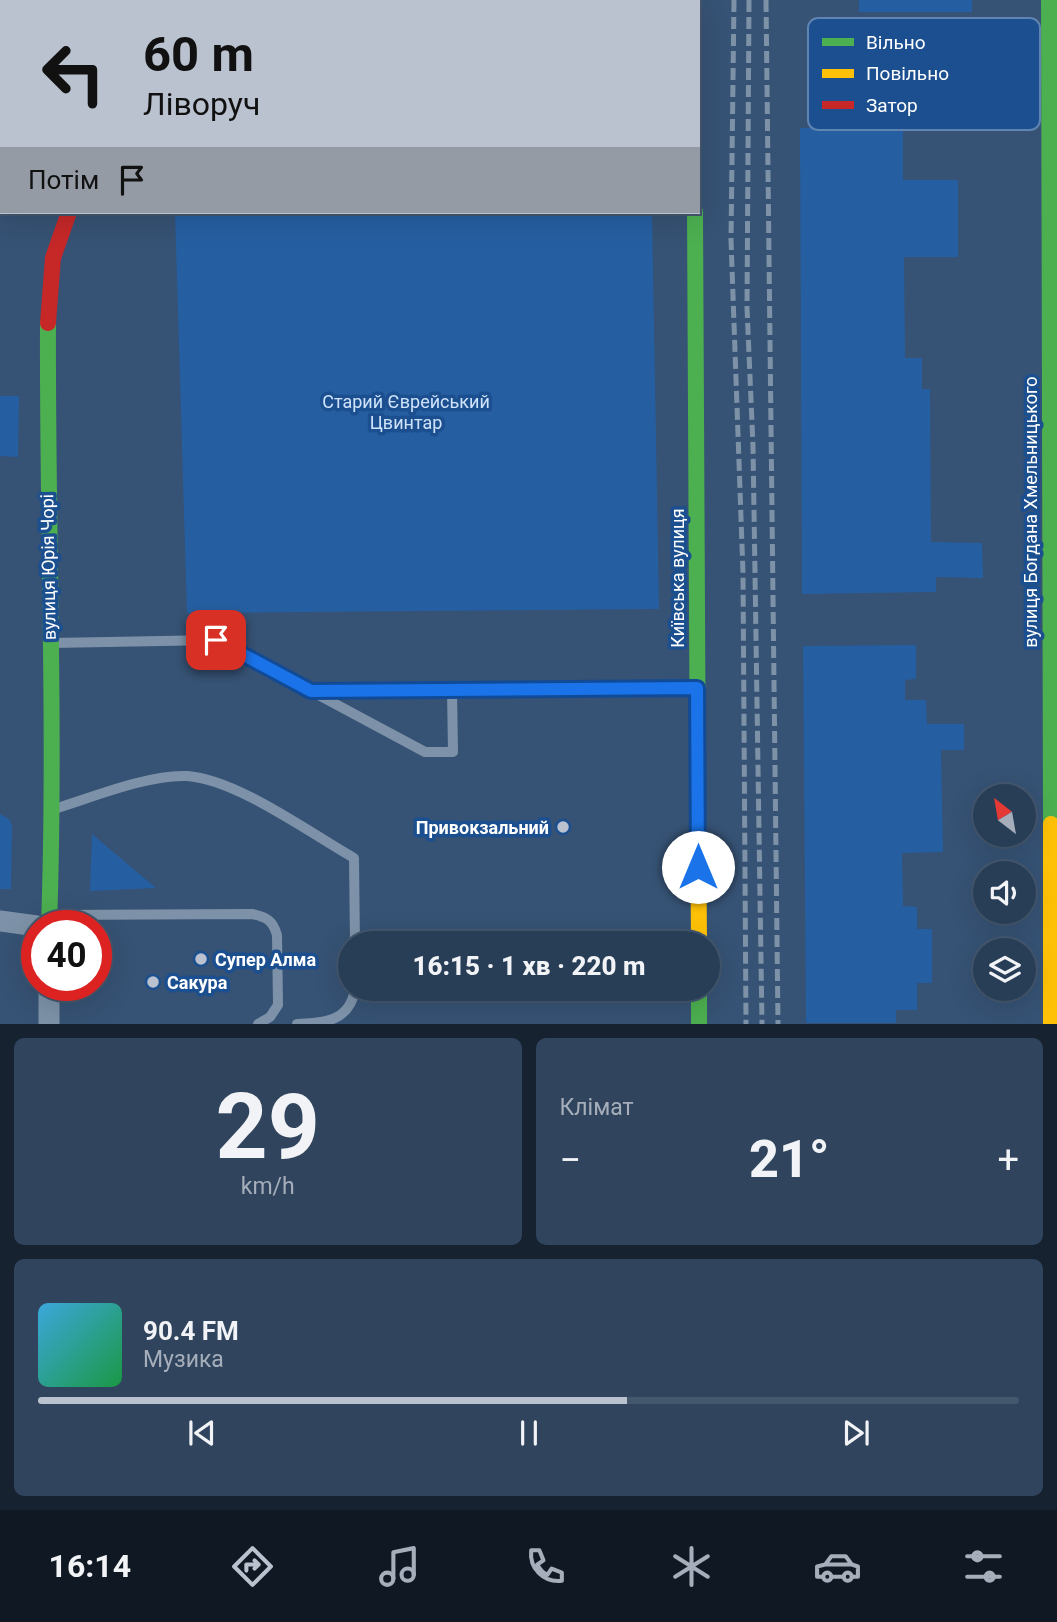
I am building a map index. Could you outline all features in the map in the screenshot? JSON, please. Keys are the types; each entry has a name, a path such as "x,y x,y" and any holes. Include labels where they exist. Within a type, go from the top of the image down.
{"street":[{"name":"вулиця Богдана Хмельницького","path":"1049,0 1054,877 1051,1024"},
{"name":"вулиця Юрія Чорі","path":"46,910 53,810 48,307 53,258 68,214"},
{"name":"Київська вулиця","path":"695,214 699,931"},
{"path":"0,921 21,921"},
{"path":"49,1001 49,1024"},
{"path":"699,1001 699,1024"}],"lane":[{"path":"50,643 216,640 425,752 453,752 452,690"},
{"path":"311,691 697,688"},
{"path":"53,810 153,780 184,776 223,783 354,858 355,931"},
{"path":"112,919 252,914 263,916 274,926 277,935 278,1005 270,1017 258,1024"},
{"path":"297,1024 330,1021 351,1005 352,1001"}],"green space":[{"path":"859,0 972,0 972,12 859,12"},
{"path":"800,128 903,130 903,180 958,180 958,257 904,257 905,358 922,358 922,389 930,389 931,542 982,543 983,578 936,577 936,592 802,594"},
{"name":"Старий Єврейський Цвинтар","path":"175,214 652,214 659,609 187,613"},
{"path":"0,396 19,396 18,457 0,456"},
{"path":"916,645 916,679 905,680 905,700 926,700 927,724 964,724 964,750 941,750 943,852 902,853 903,906 917,907 917,929 932,929 932,983 917,983 917,1010 896,1010 896,1023 806,1023 803,646"},
{"path":"0,814 9,819 12,825 11,889 0,889"},
{"path":"92,834 156,888 90,891"}],"railway":[{"path":"734,0 731,240 743,573 746,1024"},
{"path":"749,0 747,308 753,446 762,1024"},
{"path":"766,0 778,1024"}],"traffic: fast":[{"path":"1049,0 1051,824"},
{"path":"695,214 698,808"},
{"path":"48,323 52,775 49,910"},
{"path":"699,1001 699,1024"}],"traffic: slow":[{"path":"698,808 699,931"},
{"path":"1051,824 1051,1024"}],"traffic: jam":[{"path":"48,323 53,258 68,214"}],"place":[{"name":"Привокзальний","path":"563,827"},
{"name":"Супер Алма","path":"201,959"},
{"name":"Сакура","path":"153,982"}],"route":[{"path":"216,640 311,691 697,688 698,867"}]}
